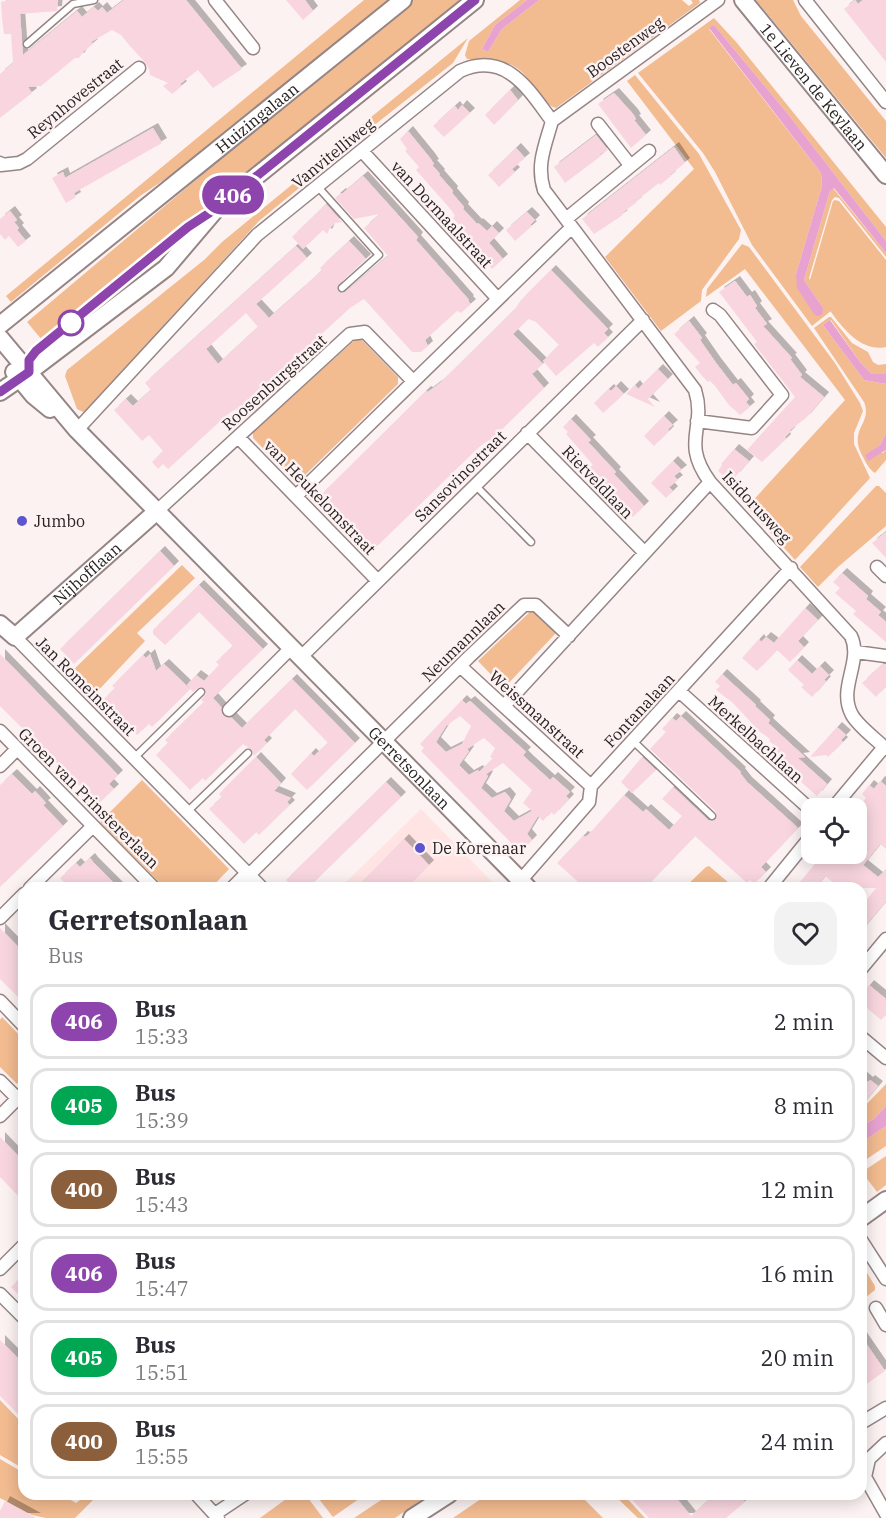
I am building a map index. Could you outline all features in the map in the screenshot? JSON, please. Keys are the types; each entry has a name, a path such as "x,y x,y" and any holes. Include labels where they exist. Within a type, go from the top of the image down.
{"main road":[{"name":"Huizingalaan","path":"0,325 403,0"},
{"path":"0,392 25,376 166,268 217,208 475,0"},
{"name":"1e Lieven de Keylaan","path":"743,0 886,175"},
{"path":"0,338 25,376"},
{"path":"0,356 25,376"},
{"name":"Gerretsonlaan","path":"25,376 46,406 77,430 522,882"},
{"name":"Nijhofflaan","path":"15,637 157,511"},
{"path":"0,624 15,637"},
{"path":"867,1203 886,1191"},
{"path":"867,1214 886,1200"},
{"path":"412,1518 440,1500"}],"street":[{"path":"215,0 253,48"},
{"name":"Boostenweg","path":"552,121 718,0"},
{"path":"805,0 886,102"},
{"name":"Vanvitelliweg","path":"77,430 257,235 460,71 483,66 513,74 523,81 552,121"},
{"name":"Reynhovestraat","path":"0,163 1,165 19,163 27,159 139,68"},
{"name":"Isidorusweg","path":"552,121 540,164 540,177 544,190 695,390 699,403 694,440 695,454 701,470 851,636 856,652"},
{"path":"598,124 630,165"},
{"name":"van Dormaalstraat","path":"362,151 498,299"},
{"path":"296,496 498,299 569,223 630,165 649,152"},
{"path":"697,421 752,428 782,395 720,315 713,310"},
{"name":"Sansovinostraat","path":"297,652 378,581 643,320"},
{"name":"Roosenburgstraat","path":"157,511 350,334 365,332 413,381"},
{"name":"Rietveldlaan","path":"527,433 645,553"},
{"name":"van Heukelomstraat","path":"238,437 378,581"},
{"path":"504,706 710,482"},
{"name":"Fontanalaan","path":"526,882 589,802 591,786 791,568"},
{"name":"Neumannlaan","path":"239,882 524,605 536,605 569,636"},
{"name":"Jan Romeinstraat","path":"15,637 256,882"},
{"path":"229,710 297,652"},
{"path":"842,798 885,748 853,716 848,704 847,688 856,652 886,656"},
{"name":"Weissmanstraat","path":"460,666 591,786"},
{"name":"Merkelbachlaan","path":"679,691 801,801"},
{"name":"Groen van Prinstererlaan","path":"0,731 148,882"},
{"path":"0,766 17,749"},
{"path":"36,882 93,826"},
{"path":"774,882 801,849"},
{"path":"0,918 18,900"},
{"path":"867,962 886,939"},
{"path":"0,1001 18,1020"},
{"path":"867,1042 886,1058"},
{"path":"0,1081 18,1094"},
{"path":"0,1116 18,1099"},
{"path":"867,1249 886,1279"},
{"path":"0,1269 18,1251"},
{"path":"0,1294 18,1312"},
{"path":"876,1308 886,1325"},
{"path":"867,1420 886,1408"},
{"path":"867,1457 886,1443"},
{"path":"867,1481 886,1514"},
{"path":"202,1500 217,1516 237,1500"}],"lane":[{"path":"27,44 73,4 93,0"},
{"path":"318,187 379,255 342,288"},
{"path":"475,485 531,542"},
{"name":"Jan Romeinstraat","path":"134,758 201,692"},
{"path":"633,741 712,816"},
{"path":"187,812 248,753"}],"shaded area":[{"path":"364,0 390,0 204,153 140,196 11,302 6,296"},
{"path":"413,0 463,0 42,340 27,322"},
{"path":"520,0 527,0 495,25 482,49 488,52 502,29 539,0 682,0 689,6 693,3 691,0 699,0 700,3 556,108 546,102 517,68 499,61 467,59 465,55 469,41"},
{"path":"527,0 539,0 502,29 488,52 482,49 495,25"},
{"path":"756,0 793,0 801,16 886,121 886,158"},
{"path":"714,18 737,43 886,227 886,241 788,114 714,25 709,29 821,173 822,186 796,274 823,308 804,280 830,191 833,188 886,253 886,257 839,198 835,197 832,200 809,278 810,280 833,201 839,201 886,260 886,347 874,347 851,336 831,311 812,326 752,245 703,153 638,73"},
{"path":"714,25 788,114 886,241 886,253 834,188 830,191 804,280 823,308 822,315 814,314 797,288 796,274 822,186 821,173 709,28"},
{"path":"468,38 453,63 358,138 354,131"},
{"path":"635,75 699,154 741,230 739,239 702,290 701,301 661,331 605,257 694,169 627,81"},
{"path":"350,137 355,142 259,221 87,410 83,412 77,409 65,376 67,370 204,260 222,242"},
{"path":"742,244 749,247 835,363 863,411 854,433 854,444 870,478 795,560 747,507 845,400 745,269 706,297 707,289"},
{"path":"829,317 852,343 868,352 873,362 878,365 886,364 886,374 872,374 860,362 831,320 823,325 864,380 886,384 886,433 880,445 873,450 883,453 886,450 886,460 875,473 867,464 859,447 859,433 866,410 864,402 814,328"},
{"path":"830,320 860,362 872,374 886,374 886,384 864,380 823,325"},
{"path":"356,339 362,340 398,377 398,384 299,481 294,480 253,438 253,432"},
{"path":"886,433 886,450 868,461 865,455 880,445"},
{"path":"876,486 886,493 886,526 818,587 800,567"},
{"path":"182,565 195,578 137,633 145,641 93,696 70,673"},
{"path":"532,610 556,633 504,688 478,661"},
{"path":"142,780 229,869 217,882 159,882 100,822"},
{"name":"De Korenaar","path":"421,809 492,882 346,882"},
{"path":"709,866 728,882 690,882"},
{"path":"2,1017 18,1034 17,1084 0,1067 0,1020"},
{"path":"886,1084 886,1106 874,1119 867,1123 867,1104"},
{"path":"886,1106 886,1126 867,1139 867,1123 874,1119"},
{"path":"886,1126 886,1146 867,1159 867,1139"},
{"path":"886,1156 886,1185 877,1192 867,1179 867,1169"},
{"path":"867,1273 875,1286 875,1290 867,1296"},
{"path":"0,1400 18,1419 18,1466 0,1455"},
{"path":"0,1459 18,1470 18,1500 71,1500 76,1503 80,1500 93,1500 75,1518 46,1518 32,1515 0,1498"},
{"path":"285,1500 310,1500 323,1518 260,1518"},
{"path":"320,1500 357,1500 333,1517"},
{"path":"381,1500 421,1500 395,1518 354,1518"},
{"path":"479,1500 585,1500 603,1518 453,1518"},
{"path":"619,1500 628,1500 645,1518 638,1518"}],"building":[{"path":"58,0 57,11 20,14 23,55 77,11 82,17 94,7 98,11 102,7 107,13 124,0 186,0 242,69 213,88 198,70 180,84 182,86 172,94 163,86 168,83 150,75 143,60 121,35 112,30 91,42 93,44 79,58 75,58 41,86 28,87 32,93 0,118 0,74 13,63 11,34 4,34 2,19 1,2"},
{"path":"286,0 305,0 313,11 303,20"},
{"path":"855,0 858,4 863,0 886,0 886,62 844,9"},
{"path":"510,90 518,100 494,125 485,115"},
{"path":"614,93 633,114 636,119 634,120 646,135 631,148 598,104"},
{"path":"462,105 470,113 444,137 433,126 455,106 458,110"},
{"path":"153,128 162,143 74,193 76,197 66,203 52,178 63,172 65,178"},
{"path":"408,131 430,158 434,164 432,165 453,191 452,193 464,207 463,209 487,231 492,226 499,233 489,243 503,259 492,269 478,253 481,251 453,218 455,216 452,211 416,170 419,167 405,151 407,149 400,139"},
{"path":"596,135 608,150 565,183 554,167"},
{"path":"674,147 685,163 660,185 659,183 636,201 621,214 623,215 594,234 582,219"},
{"path":"516,148 525,158 512,169 515,172 499,187 488,175"},
{"path":"363,176 418,237 416,240 471,304 461,313 457,311 425,340 428,346 421,352 412,352 364,299 350,308 238,410 228,414 168,469 163,464 158,469 152,462 163,451 149,435 142,441 114,410 126,399 133,406 151,390 145,383 296,246 307,258 256,304 269,318 322,270 320,268 349,241 366,259 338,285 340,293 345,292 388,256 364,228 380,214 354,219 335,198","holes":["246,313 258,327 218,364 206,349"]},
{"path":"326,204 342,222 335,223 327,234 323,230 303,249 292,237"},
{"path":"10,211 17,220 14,222 19,228 17,230 26,241 18,247 9,236 5,240 0,234 0,219"},
{"path":"527,212 535,220 530,225 532,226 515,241 506,230"},
{"path":"551,270 608,329 604,333 608,337 598,347 594,343 556,376 543,361 559,345 536,322 528,319 513,334 543,364 532,374 544,388 490,441 480,446 373,550 334,510 330,513 325,512 319,505 323,499 320,496 426,391 428,392 440,383"},
{"path":"735,281 747,297 750,295 757,306 755,308 767,324 763,326 792,358 790,359 802,375 800,377 824,397 806,418 790,430 786,439 762,462 747,450 795,397 754,344 757,342 719,292"},
{"path":"689,321 716,363 733,385 736,383 749,399 746,402 750,407 740,415 729,405 715,386 702,376 695,367 700,363 674,334"},
{"path":"658,369 668,379 648,399 655,407 626,394 635,385 638,389"},
{"path":"616,386 624,394 603,413 594,403 609,389 611,391"},
{"path":"664,416 673,425 654,446 644,436"},
{"path":"571,419 591,440 588,442 616,472 614,474 644,506 633,517 617,502 620,499 590,467 593,465 566,434 568,432 563,427"},
{"path":"734,449 749,461 735,477 732,474 727,479 718,471"},
{"path":"673,461 682,470 674,476 678,480 669,487 673,491 666,498 651,483"},
{"path":"886,532 886,558 872,543"},
{"path":"160,551 174,566 74,664 60,649"},
{"path":"842,573 868,596 866,599 881,612 878,615 886,622 886,642 853,614 856,611 835,593 840,588 833,582"},
{"path":"199,585 263,649 213,698 221,707 223,715 232,718 242,728 292,679 355,743 307,790 291,774 311,753 314,756 328,743 295,709 264,740 267,743 254,756 252,750 243,744 205,781 203,778 190,790 156,755 168,743 165,740 204,702 201,700 206,694 204,688 199,687 193,692 187,685 196,675 204,681 219,665 216,662 233,646 199,612 165,645 153,634 153,630"},
{"path":"805,608 818,620 798,641 804,647 790,662 777,650 757,671 742,658 759,639 761,642 766,637 774,643"},
{"path":"0,654 118,775 109,784 114,789 98,804 0,706"},
{"path":"150,654 156,671 164,664 190,689 152,727 149,724 137,735 103,700 115,688 112,686 143,655 146,658"},
{"path":"797,660 812,674 820,666 829,675 812,697 801,687 804,685 788,670"},
{"path":"883,664 886,664 886,686 876,697 862,683"},
{"path":"722,674 756,705 770,720 768,723 805,757 798,758 827,784 817,796 801,782 803,779 798,775 800,773 771,748 774,745 769,741 770,739 716,690 720,686 715,682"},
{"path":"462,700 466,704 470,701 526,752 523,755 529,761 550,780 553,777 570,792 566,796 569,799 554,815 551,812 543,821 538,816 527,834 532,840 520,852 421,751 424,748 420,744","holes":["460,716 471,726 462,744 446,752 436,742 446,726","484,738 495,748 490,757 493,759 479,772 478,770 469,775 459,765 469,751 467,749","503,763 532,790 523,803 532,811 514,821 504,811 511,799 505,792 492,798 481,788 488,776 486,774"]},
{"path":"681,716 741,772 747,782 798,828 761,867 766,872 756,882 750,880 746,882 695,836 651,882 578,882 557,863 583,836 588,835 624,795 643,812 646,809 669,830 682,816 662,799 673,787 708,820 716,819 716,812 650,749 666,732 662,729 672,718 676,721"},
{"path":"837,727 846,735 841,740 843,742 828,757 826,755 810,757"},
{"path":"256,757 281,783 274,791 291,798 287,802 290,805 259,835 256,832 244,844 209,809 222,797 219,794"},
{"path":"642,757 656,770 632,793 621,782"},
{"path":"12,774 32,794 35,791 46,803 43,805 63,826 0,887 0,785"},
{"path":"880,781 886,786 886,849 880,844 867,860 867,798 862,794 869,785 874,789"},
{"path":"386,782 401,797 314,882 288,882 286,880"},
{"path":"404,839 429,865 412,882 362,882"},
{"path":"90,858 113,882 64,882 60,878 76,863 80,867"},
{"path":"815,864 864,864 878,877 886,870 886,901 867,924 867,899 876,888 867,888 867,882 832,882 825,876 820,882 800,882"},
{"path":"0,928 18,947 18,997 0,979"},
{"path":"869,985 886,999 886,1015 881,1020 867,1008"},
{"path":"870,1080 878,1086 867,1099 867,1081"},
{"path":"0,1137 18,1156 18,1196 0,1177"},
{"path":"18,1280 18,1294 11,1287"},
{"path":"0,1340 18,1358 18,1414 0,1396"},
{"path":"867,1345 885,1371 867,1384"},
{"path":"632,1500 678,1500 691,1516 708,1500 743,1500 745,1502 726,1518 649,1518"},
{"path":"5,1501 36,1518 0,1518 0,1511"}],"bus line":[{"name":"406","path":"0,392 29,372 29,360 36,351 188,227 217,208 475,0"}],"place":[{"name":"Jumbo","path":"22,521"},
{"name":"De Korenaar","path":"420,848"}]}
